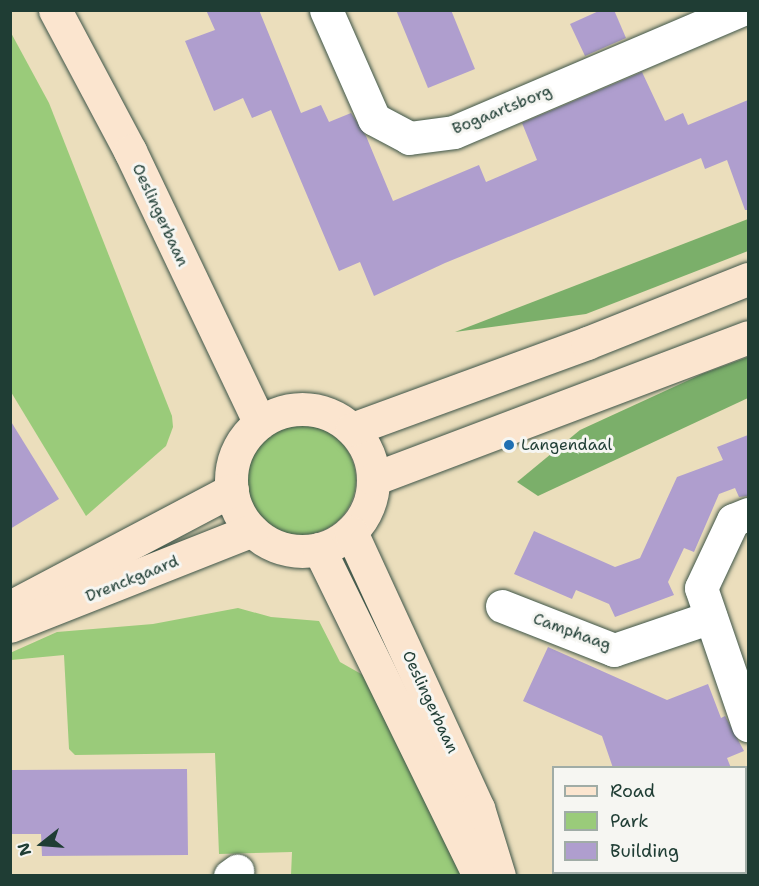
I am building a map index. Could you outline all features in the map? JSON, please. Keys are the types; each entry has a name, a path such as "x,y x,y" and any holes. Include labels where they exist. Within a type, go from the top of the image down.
{"main road":[{"name":"Oeslingerbaan","path":"55,10 130,151 260,423"},
{"path":"352,429 587,344 748,279"},
{"path":"373,479 748,337"},
{"path":"302,409 335,416 352,429 365,448 373,479 370,503 351,532 319,549 283,548 252,530 240,514 232,490 235,458 243,441 260,423 282,412 302,409"},
{"name":"Drenckgaard","path":"10,607 232,490"},
{"name":"Drenckgaard","path":"10,626 252,530"},
{"name":"Oeslingerbaan","path":"351,532 478,808 499,876"},
{"name":"Oeslingerbaan","path":"319,549 479,876"}],"street":[{"name":"Bogaartsborg","path":"326,10 374,119 409,138 454,132 740,10"},
{"path":"748,514 733,520 700,588 748,725"},
{"name":"Camphaag","path":"502,606 614,650 711,617"}],"green space":[{"path":"10,31 49,103 172,416 173,427 166,446 86,516 11,392"},
{"path":"748,219 748,251 586,314 455,332"},
{"path":"748,357 748,398 538,496 517,482 580,430 702,374"},
{"path":"301,425 322,429 340,441 352,459 356,480 352,501 340,519 322,531 301,535 280,531 262,519 250,501 246,480 250,459 262,441 280,429"},
{"path":"238,608 271,617 319,621 340,662 370,679 466,875 291,875 292,852 219,854 215,753 75,755 69,749 64,655 11,660 10,653 57,632 153,624"}],"building":[{"path":"206,10 259,10 301,113 321,105 329,122 351,113 366,136 393,201 479,165 486,182 537,160 522,123 642,72 665,121 683,113 688,125 748,100 748,210 745,210 727,160 705,169 701,158 445,263 374,296 360,262 339,271 271,110 252,118 243,98 214,111 185,41 215,30"},
{"path":"396,10 451,10 475,69 428,88"},
{"path":"601,10 614,10 626,38 585,56 570,24"},
{"path":"10,420 59,499 10,529"},
{"path":"748,435 748,496 739,497 735,488 719,494 694,552 684,548 668,582 674,595 615,617 609,604 576,590 572,599 514,574 534,531 615,567 640,558 677,477 723,460 717,447"},
{"path":"548,647 667,700 708,684 721,718 725,716 744,751 727,758 730,766 612,766 602,736 523,701"},
{"path":"187,769 188,855 42,856 41,834 10,834 10,770"}],"place":[{"name":"Langendaal","path":"509,445"}]}
